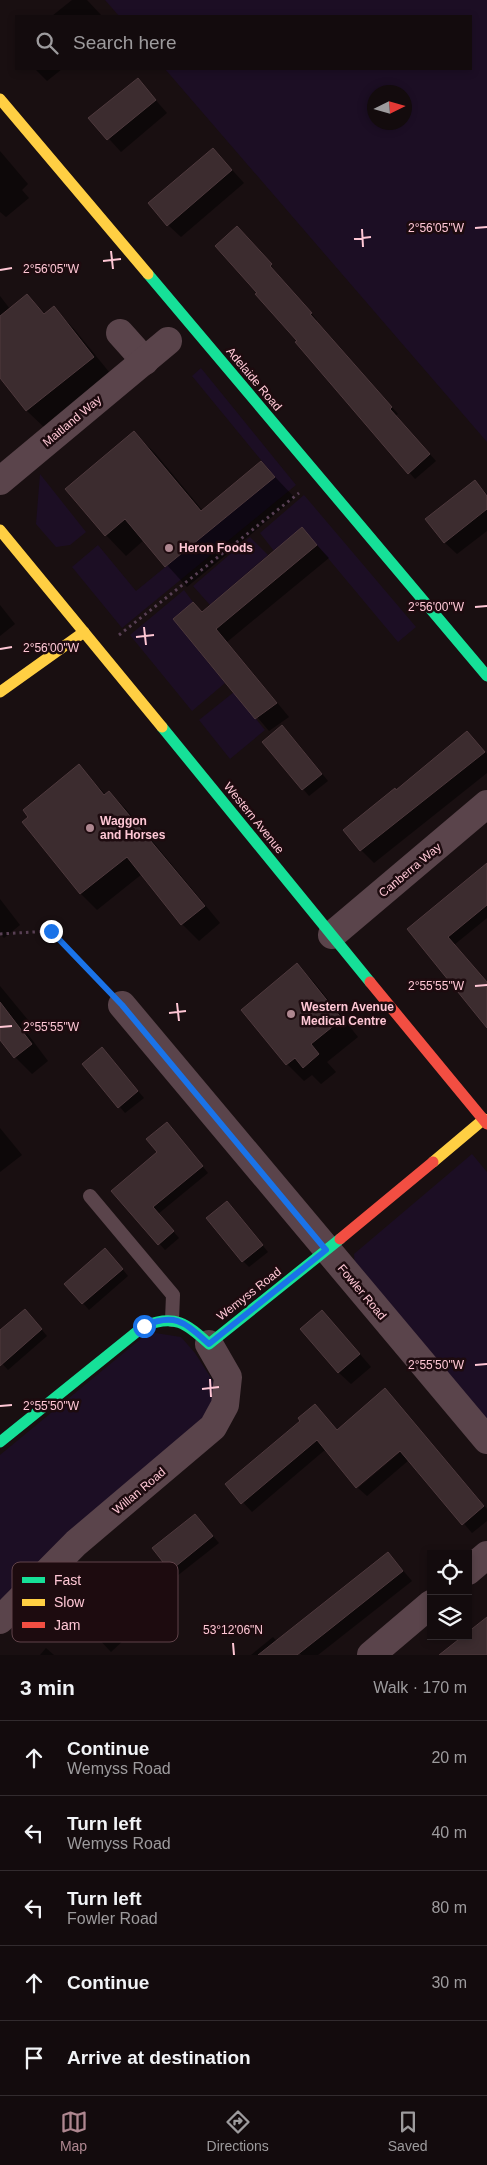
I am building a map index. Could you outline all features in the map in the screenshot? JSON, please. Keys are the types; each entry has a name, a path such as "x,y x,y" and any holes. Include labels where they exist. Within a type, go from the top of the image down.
{"street":[{"name":"Adelaide Road","path":"0,99 487,676"},
{"path":"120,333 144,361"},
{"name":"Maitland Way","path":"0,481 168,341"},
{"name":"Western Avenue","path":"0,530 485,1122"},
{"path":"0,692 84,632"},
{"name":"Canberra Way","path":"332,935 487,804"},
{"name":"Fowler Road","path":"122,1005 487,1440"},
{"name":"Wemyss Road","path":"209,1344 485,1122"},
{"path":"0,1442 144,1326 161,1318 184,1323 209,1344"},
{"name":"Willan Road","path":"57,1562 76,1543 213,1427 225,1405 228,1377 209,1344"},
{"path":"472,1568 487,1555"},
{"path":"371,1655 427,1607"},
{"name":"Willan Road","path":"0,1620 12,1608"}],"lane":[{"path":"90,1196 173,1295 172,1320"}],"path":[{"path":"99,651 319,477"},
{"path":"0,934 51,931 122,1005"}],"shaded area":[{"path":"105,0 487,0 487,442 166,70 472,70 472,15 118,15"},
{"path":"201,368 296,485 122,628 72,567 98,545 136,591 275,477 192,376"},
{"path":"40,474 86,532 70,545 56,547 36,524"},
{"path":"304,495 416,627 398,642 302,527 274,551 260,533"},
{"path":"250,537 268,555 210,605 193,586"},
{"path":"184,590 193,602 173,619 225,683 192,711 130,635"},
{"path":"234,692 265,730 230,759 199,720"},
{"path":"472,1154 487,1172 487,1428 355,1270 354,1254"},
{"path":"149,1332 181,1337 195,1353 218,1389 206,1415 47,1562 12,1562 12,1595 0,1606 0,1455"}],"building":[{"path":"138,78 156,100 107,140 88,118"},
{"path":"213,148 232,170 167,226 148,203"},
{"path":"237,226 272,264 270,266 392,407 390,409 430,454 408,474 295,342 297,341 255,294 257,293 215,246"},
{"path":"27,294 44,314 54,306 94,357 26,411 0,378 0,316"},
{"path":"134,431 201,511 261,461 275,477 165,567 125,519 105,536 65,489"},
{"path":"475,480 487,496 487,509 444,543 425,519"},
{"path":"302,527 317,545 216,629 277,703 255,719 173,619 193,602 202,612"},
{"path":"282,725 322,774 302,790 262,742"},
{"path":"467,731 485,752 360,851 343,830 395,788 396,790"},
{"path":"79,764 104,795 109,791 205,906 181,925 127,857 80,894 22,822 28,817 23,810"},
{"path":"487,863 487,905 448,937 487,982 487,1028 407,929"},
{"name":"Western Avenue Medical Centre","path":"297,963 342,1019 311,1044 319,1054 303,1068 295,1058 286,1065 241,1010"},
{"path":"0,1002 32,1044 14,1058 0,1040"},
{"path":"102,1047 138,1091 118,1108 82,1064"},
{"path":"167,1122 203,1166 153,1207 174,1231 158,1245 111,1191 157,1152 146,1139"},
{"path":"227,1201 263,1245 242,1262 206,1218"},
{"path":"105,1248 123,1269 82,1304 64,1284"},
{"path":"25,1309 42,1329 0,1366 0,1330"},
{"path":"322,1310 360,1354 338,1373 300,1329"},
{"path":"385,1388 484,1506 462,1525 400,1451 356,1488 317,1440 241,1504 225,1484 300,1421 298,1418 315,1404 337,1430"},
{"path":"195,1514 213,1536 178,1564 178,1562 163,1562 152,1548"},
{"path":"388,1552 403,1571 325,1633 297,1655 258,1655"},
{"path":"487,1617 487,1655 439,1655 458,1640 472,1640 472,1629"}],"traffic: fast":[{"path":"148,274 487,676"},
{"path":"162,727 370,982"},
{"path":"0,1442 144,1326 164,1321 180,1323 194,1331 209,1344 340,1239"}],"traffic: slow":[{"path":"0,99 148,274"},
{"path":"0,530 162,727"},
{"path":"0,692 84,632"},
{"path":"433,1162 484,1119"}],"traffic: jam":[{"path":"370,982 487,1124"},
{"path":"340,1239 433,1162"}],"place":[{"name":"Heron Foods","path":"169,548"},
{"name":"Waggon and Horses","path":"90,828"},
{"name":"Western Avenue Medical Centre","path":"291,1014"}],"route":[{"path":"51,931 122,1005 326,1250 209,1344 184,1323 161,1318 144,1326"}]}
